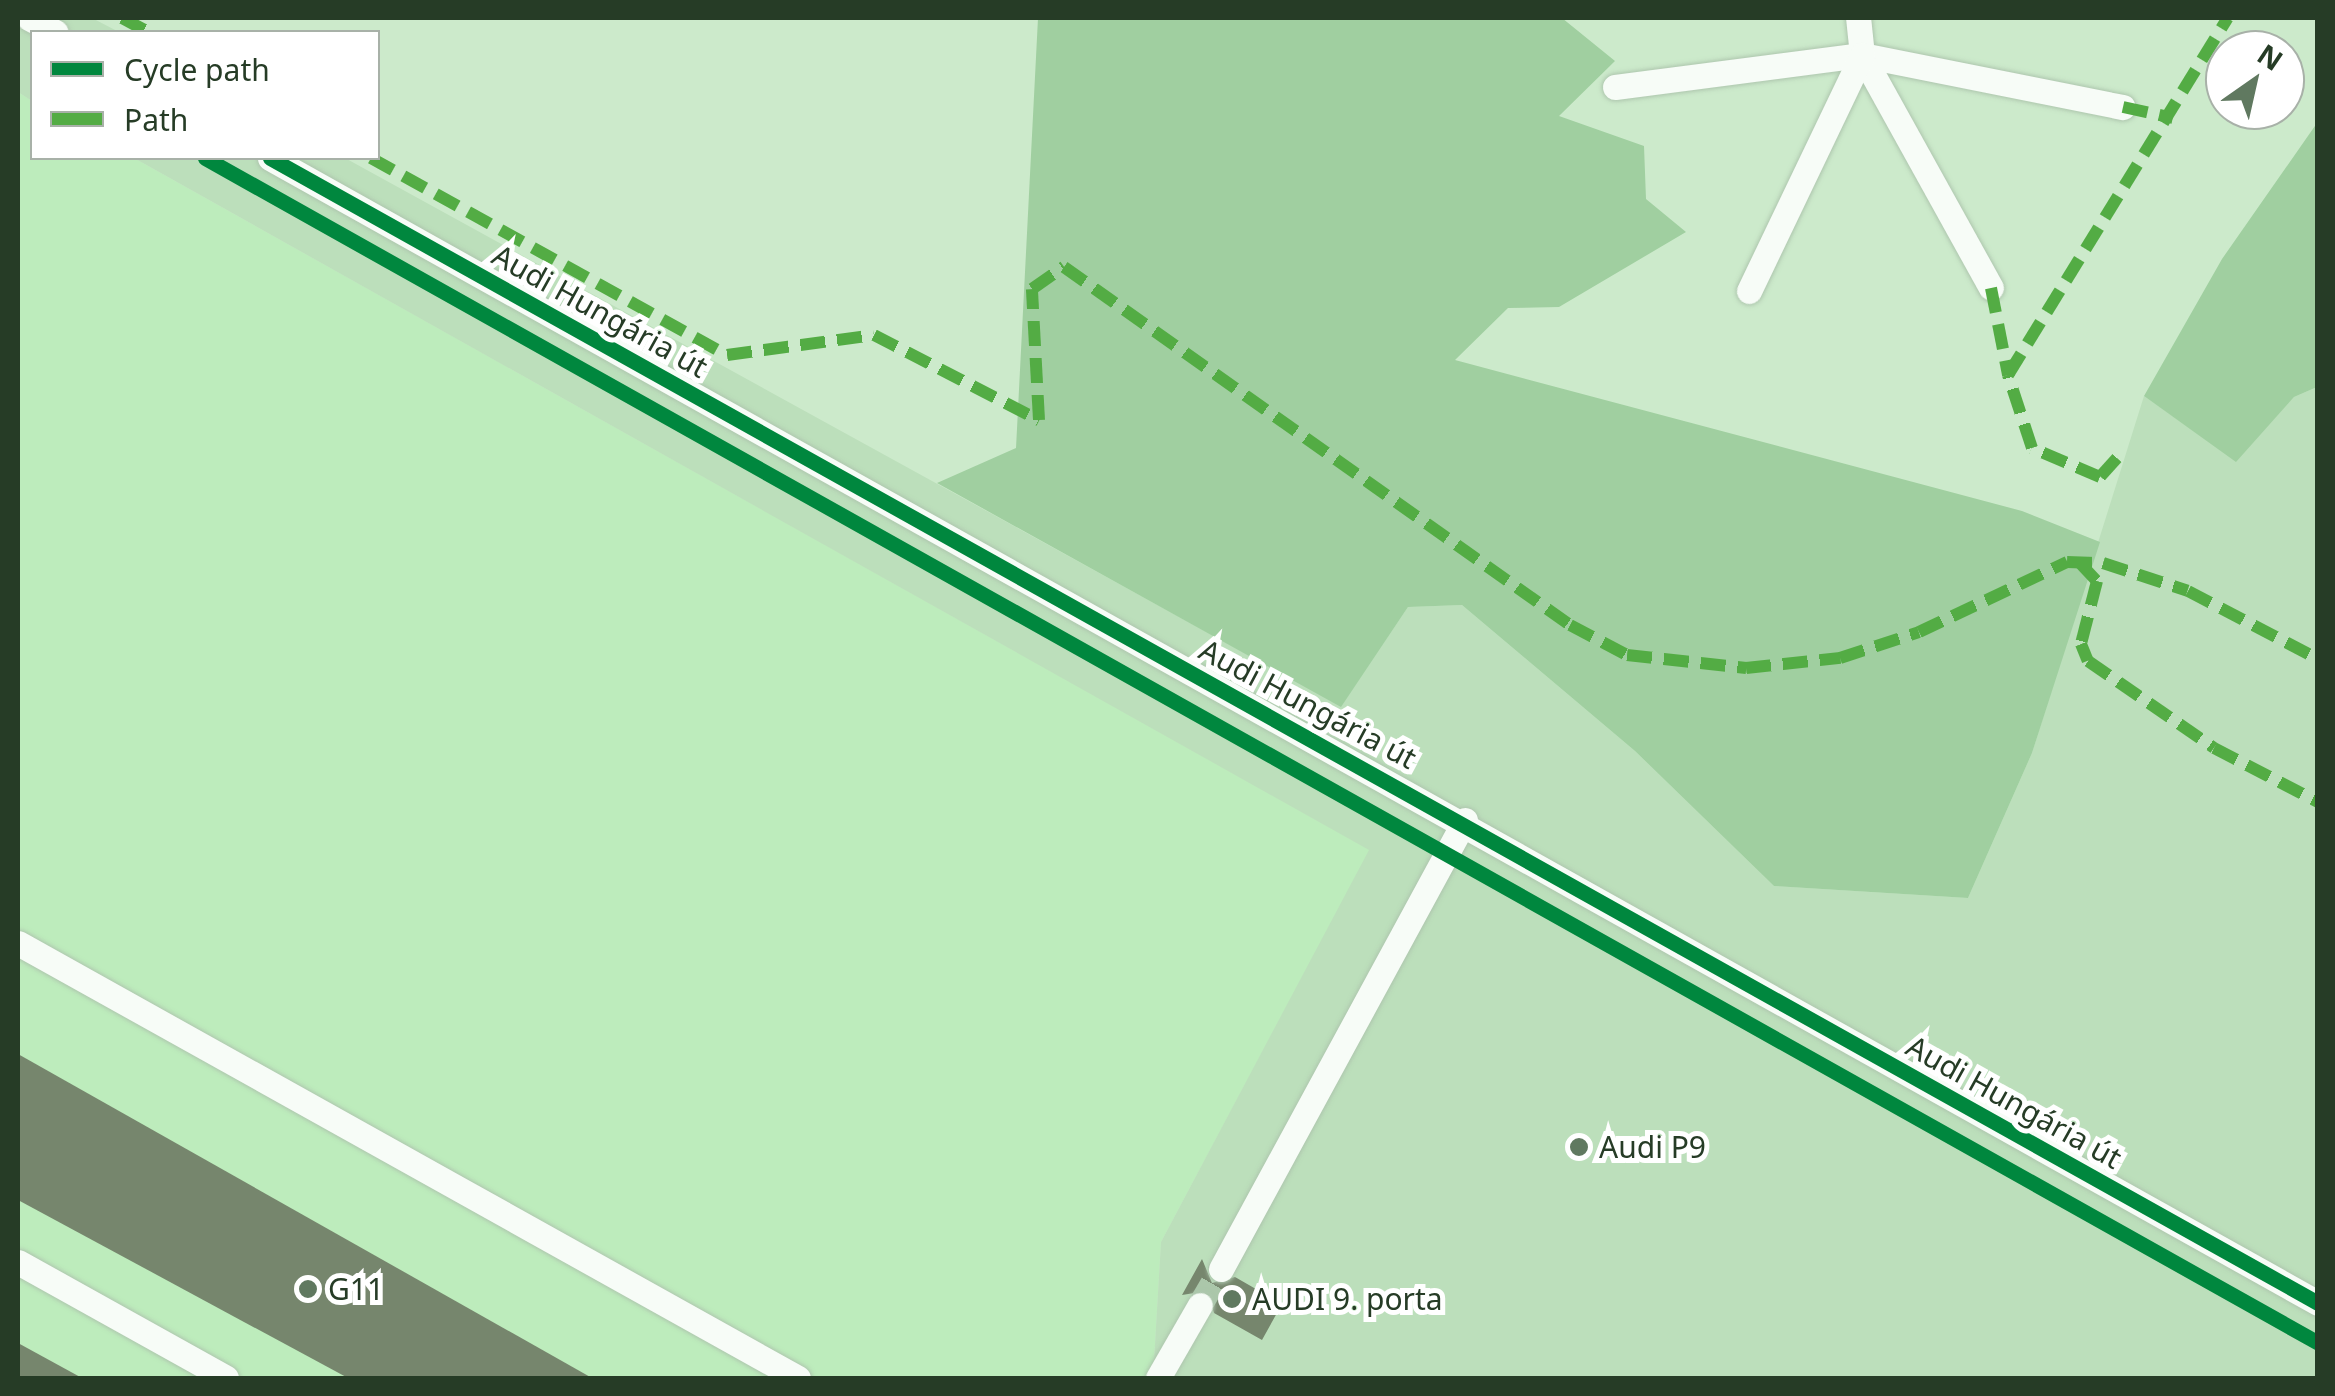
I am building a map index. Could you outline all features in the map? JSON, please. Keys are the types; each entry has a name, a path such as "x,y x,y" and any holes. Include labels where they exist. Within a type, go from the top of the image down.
{"street":[{"path":"1858,18 1862,55 1991,288"},
{"path":"1749,291 1862,55"},
{"path":"1615,87 1862,55 2122,107"},
{"name":"Audi Hungária út","path":"274,160 1465,820 2318,1304"},
{"path":"1220,1270 1465,820"},
{"path":"18,944 798,1378"},
{"path":"18,1262 226,1378"},
{"path":"1158,1378 1200,1305"}],"shaded area":[{"path":"18,18 92,18 115,30 30,30 30,100 18,92"},
{"path":"1038,18 1562,18 1615,61 1559,116 1644,146 1646,199 1686,232 1559,307 1508,308 1455,360 2022,511 2100,542 2032,753 1968,898 1774,886 1635,751 1462,605 1408,607 1341,707 937,483 1016,448"},
{"path":"18,92 30,100 30,160 138,160 1370,850 1161,1242 1153,1378 18,1378"},
{"path":"2317,123 2317,387 2294,397 2236,462 2144,396 2222,259"},
{"path":"138,160 349,160 1341,706 1408,607 1462,605 1635,751 1774,886 1968,898 2032,753 2144,396 2236,461 2294,397 2317,387 2317,1378 1153,1378 1161,1242 1369,850"}],"building":[{"name":"G11","path":"18,1054 592,1378 348,1378 18,1200"},
{"name":"AUDI 9. porta","path":"1202,1259 1212,1283 1235,1277 1282,1304 1262,1340 1214,1313 1207,1291 1182,1295"},
{"path":"18,1343 82,1378 18,1378"}],"tunnel":[{"path":"1200,1305 1221,1269"}],"marked path":[{"path":"122,18 144,30"},
{"path":"2117,458 2100,477 2032,448 2008,375 2228,18"},
{"path":"2123,107 2173,118"},
{"path":"375,160 727,355 874,335 1039,420"},
{"path":"1039,420 1032,289 1064,267 1570,625 1627,655 1746,668 1840,658 1919,632 2067,562 2103,563 2188,591 2318,659"},
{"path":"1991,288 2008,375"},
{"path":"2079,562 2097,581 2081,644 2088,661 2214,748 2318,802"}],"cycle path":[{"path":"209,160 2318,1343"},
{"path":"274,160 2318,1303"}],"place":[{"name":"Audi P9","path":"1579,1147"},
{"name":"G11","path":"308,1289"},
{"name":"AUDI 9. porta","path":"1232,1299"}]}
